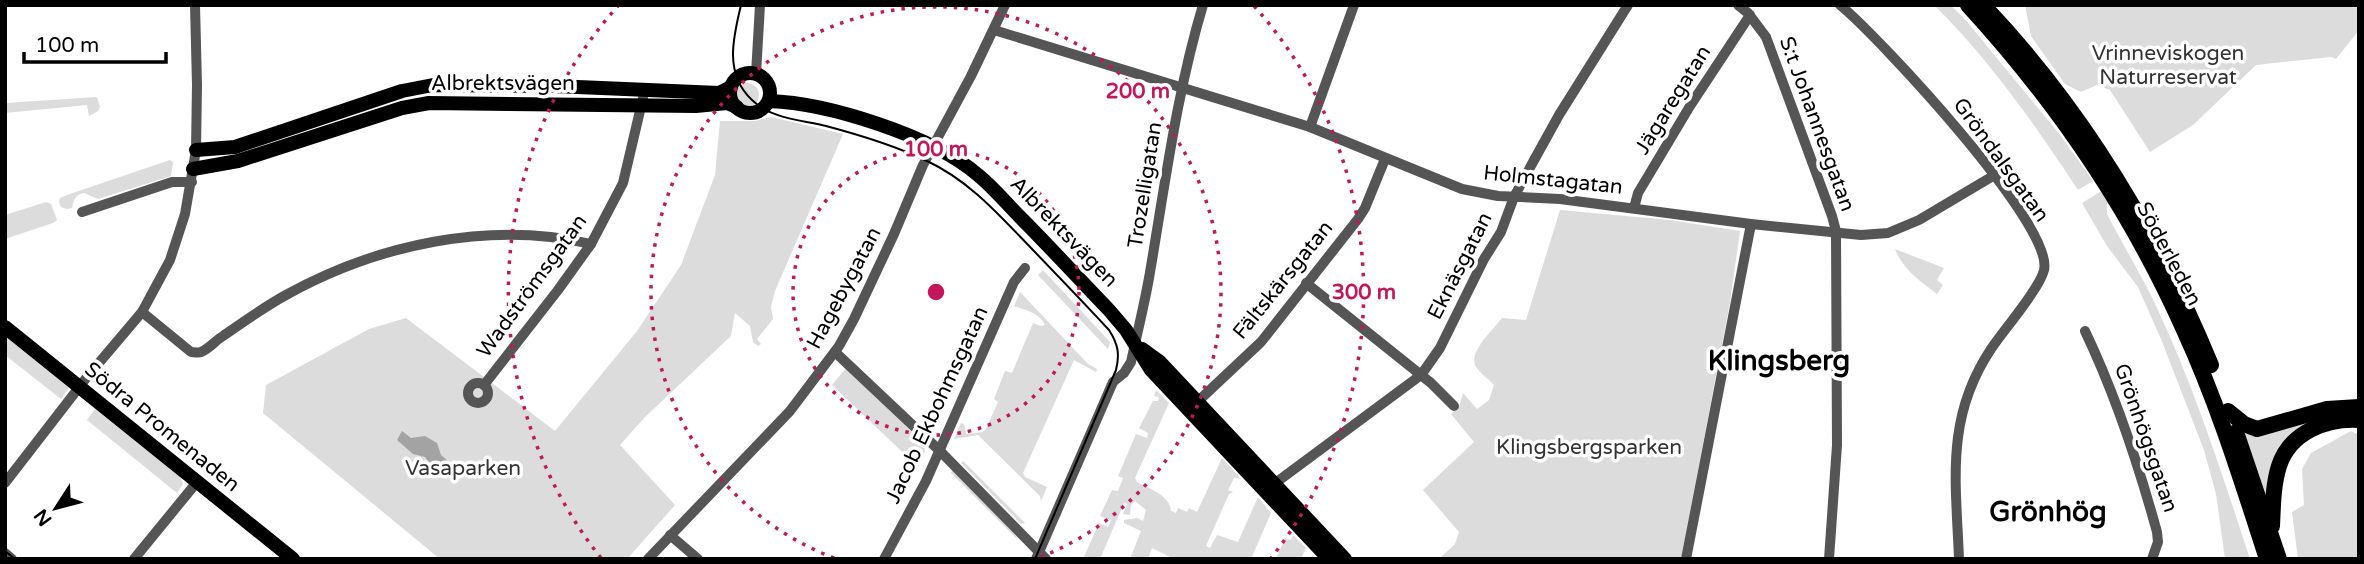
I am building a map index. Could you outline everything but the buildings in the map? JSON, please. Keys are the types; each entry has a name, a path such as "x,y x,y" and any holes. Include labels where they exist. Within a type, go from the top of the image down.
{"highway":[{"name":"Söderleden","path":"1968,5 2049,100 2128,218 2157,273 2204,377 2267,559"},
{"name":"Söderleden","path":"1983,5 2028,55 2073,114 2136,209 2192,319 2228,411 2279,559"},
{"path":"2228,411 2244,424 2257,429 2327,409 2359,407"},
{"path":"2271,535 2274,492 2279,464 2284,455 2300,437 2322,423 2359,420"}],"main road":[{"path":"756,74 762,77 769,94 763,109 747,113 737,107 730,94 731,87 742,75 756,74"},
{"name":"Albrektsvägen","path":"196,150 235,147 402,90 433,85 554,86 719,93 731,87"},
{"name":"Albrektsvägen","path":"769,94 850,116 933,146 967,166 989,184 1114,316 1152,370 1193,406 1269,487 1329,559"},
{"name":"Albrektsvägen","path":"192,175 214,164 238,160 402,108 429,103 696,106 727,103 737,107"},
{"name":"Södra Promenaden","path":"5,327 293,559"},
{"name":"Albrektsvägen","path":"1269,487 1345,559"}],"street":[{"path":"5,483 142,313 170,260 186,214 196,150 195,5"},
{"path":"756,74 760,5"},
{"name":"Hagebygatan","path":"653,555 790,411 835,352 866,295 933,146 1005,5"},
{"name":"Trozelligatan","path":"1041,556 1113,382 1124,373 1131,362 1149,279 1161,192 1181,86 1203,5"},
{"path":"1310,127 1354,5"},
{"name":"Eknäsgatan","path":"1269,487 1421,374 1440,348 1484,259 1501,232 1514,197 1559,115 1628,5"},
{"name":"S:t Johannesgatan","path":"1738,5 1750,15 1766,37 1836,231 1837,445 1829,559"},
{"name":"Gröndalsgatan","path":"1840,5 1861,22 1933,98 1993,176 2029,229 2045,259 2041,279 1979,367 1964,406 1955,447 1959,559"},
{"name":"Jägaregatan","path":"1634,208 1638,193 1689,106 1750,15"},
{"name":"Holmstagatan","path":"994,30 1310,127 1462,189 1514,197 1560,199 1751,224 1861,234 1888,233 1919,220 1993,176"},
{"name":"Wadströmsgatan","path":"484,385 591,244 623,183 644,89"},
{"name":"Fältskärsgatan","path":"1193,406 1261,342 1358,219 1385,159"},
{"name":"Albrektsvägen","path":"82,212 192,175"},
{"path":"1686,559 1751,224"},
{"path":"142,313 191,352 200,352 285,295 348,267 391,252 454,239 511,234 559,236 591,244"},
{"name":"Jacob Ekbohmsgatan","path":"884,559 926,481 1014,282 1025,268"},
{"path":"1306,283 1421,374 1454,406"},
{"name":"Grönhögsgatan","path":"2085,331 2113,394 2138,463 2157,532 2158,542 2152,559"},
{"path":"835,352 940,451 1041,556"},
{"path":"134,559 197,482"},
{"path":"670,535 698,559"},
{"path":"5,553 12,559"}],"green space":[{"path":"1934,5 1950,5 1964,18 2061,136 2093,181 2078,190 1993,71"},
{"name":"Vrinneviskogen Naturreservat","path":"2025,5 2359,5 2359,30 2336,59 2331,57 2256,65 2193,125 2150,152 2110,90 2097,85 2081,92 2065,84 2031,36"},
{"path":"747,83 755,87 759,95 755,103 747,107 739,103 735,95 739,87"},
{"path":"97,97 100,107 89,116 87,105 5,113 5,103"},
{"name":"Vasaparken","path":"771,117 843,134 775,291 771,307 773,319 757,339 761,344 758,346 753,342 750,326 735,313 731,336 645,417 620,445 675,505 627,559 440,559 263,413 266,385 369,329 406,318 555,431 637,331 681,265 715,175 720,121 755,121"},
{"path":"170,160 173,162 171,176 98,199 84,193 75,198 72,208 61,207 60,198"},
{"path":"2103,190 2107,201 2107,214 2151,296 2184,369 2250,559 2225,559 2216,494 2204,450 2161,339 2138,287 2107,246 2082,203"},
{"path":"46,202 51,204 57,220 5,239 5,215"},
{"name":"Klingsbergsparken","path":"1560,210 1670,220 1740,231 1730,302 1681,559 1439,559 1455,544 1459,532 1423,490 1474,442 1451,414 1459,407 1463,393 1477,409 1489,400 1494,385 1476,368 1476,353 1502,318 1526,320"},
{"path":"1895,249 1944,268 1937,280 1943,285 1937,294 1907,269"},
{"path":"1043,270 1110,342 1108,349 1038,275"},
{"path":"1020,292 1088,364 1097,369 1096,372 1074,360 1023,473 1025,477 1047,487 1041,501 1040,496 978,435 954,439 961,423 964,424 966,434 983,432 986,429 998,402 994,399 1005,371 1012,373 1033,323 1045,325 1036,315 1014,306"},
{"path":"5,336 69,388 61,399 5,355"},
{"path":"846,368 922,442 925,451 918,467 832,385"},
{"path":"1156,390 1169,403 1135,478 1137,482 1163,497 1170,505 1171,511 1176,513 1178,508 1187,512 1189,508 1197,512 1222,458 1241,479 1234,478 1228,490 1233,492 1229,494 1206,546 1210,548 1217,535 1238,542 1258,497 1271,513 1251,559 1174,559 1152,548 1148,559 1130,559 1141,531 1124,523 1124,520 1137,518 1143,521 1146,510 1135,501 1131,505 1130,515 1123,514 1127,504 1124,503 1100,559 1084,557 1099,523 1108,527 1111,520 1100,516 1112,490 1118,491 1123,478 1118,476 1136,434 1147,438 1148,433 1139,428 1153,401 1158,401 1159,397 1154,396"},
{"path":"95,409 180,476 183,484 177,493 87,420"},
{"path":"2317,416 2303,428 2268,507 2240,429"},
{"path":"2351,431 2359,435 2359,559 2298,559 2292,512 2304,505 2302,469 2311,453"},
{"path":"963,461 1025,523 1021,524 961,463"},
{"path":"954,471 1018,540 951,473"},
{"path":"1293,535 1306,548 1301,559 1276,559 1285,538 1291,540"}],"shaded area":[{"path":"402,431 411,438 425,436 437,443 441,455 449,462 445,469 435,471 425,457 413,454 397,440"}],"tram line":[{"path":"741,5 735,30 734,67 737,79 752,100 777,115 878,141 943,169 971,189 996,212 1112,335 1118,354 1116,370 1035,559"},
{"path":"5,551 15,559"}],"district":[{"name":"Klingsberg","path":"1779,361"},
{"name":"Grönhög","path":"2048,512"}]}
